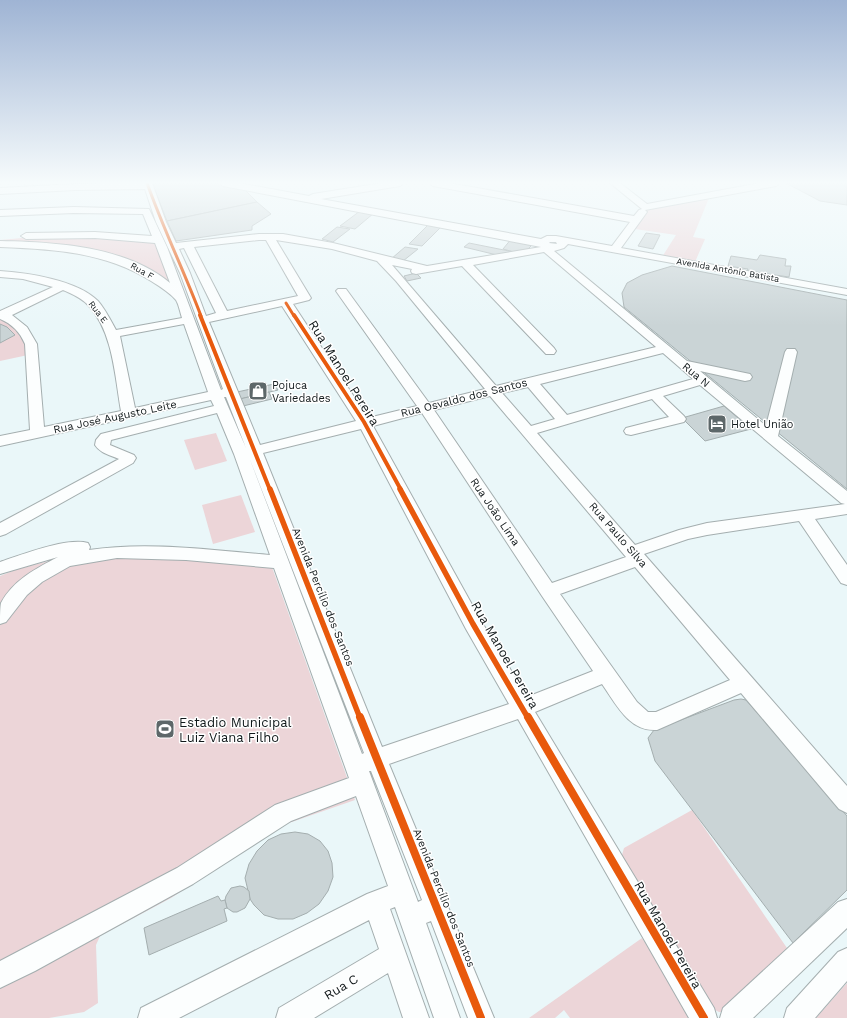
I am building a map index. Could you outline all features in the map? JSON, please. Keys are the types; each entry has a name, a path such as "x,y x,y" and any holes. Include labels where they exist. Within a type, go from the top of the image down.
{"street":[{"path":"156,231 162,232 223,316"},
{"name":"Avenida Antônio Batista","path":"483,231 552,244 847,292"},
{"path":"614,250 629,231"},
{"path":"0,238 61,234 162,232"},
{"name":"Rua Paulo Silva","path":"162,232 297,239 351,250 381,260 427,269"},
{"name":"Avenida Percílio dos Santos","path":"162,232 188,300 222,398 248,452 278,531 376,759 420,867 438,906 481,1018"},
{"path":"113,334 223,316 304,298 269,237"},
{"name":"Rua F","path":"0,244 50,246 73,249 118,260 146,272 188,300"},
{"name":"Avenida Antônio Batista","path":"552,244 614,250 660,261 847,298"},
{"path":"395,275 466,264 552,244"},
{"name":"Rua N","path":"552,244 664,349 847,499"},
{"name":"Rua Paulo Silva","path":"381,260 845,798"},
{"path":"466,264 550,351"},
{"name":"Rua E","path":"0,274 23,276 63,286 83,295 94,304 113,334 129,414"},
{"path":"1,315 63,286"},
{"name":"Rua João Lima","path":"342,291 425,407 606,674 639,718 646,721 657,721 745,682"},
{"name":"Rua Manoel Pereira","path":"286,303 364,422 473,624 704,1018"},
{"path":"1,315 21,327 28,336 31,344 36,434"},
{"name":"Rua Osvaldo dos Santos","path":"248,452 493,390 664,349"},
{"path":"770,437 791,352"},
{"path":"682,363 745,377"},
{"path":"528,431 703,380"},
{"path":"530,381 565,421"},
{"path":"631,431 679,419 654,394"},
{"path":"0,530 128,460 129,458 126,456 102,446 103,440 106,437 158,423 222,398"},
{"name":"Rua José Augusto Leite","path":"0,441 129,414 222,398"},
{"path":"548,590 635,556 685,534 707,529 847,509"},
{"path":"804,516 847,578"},
{"name":"Avenida Percílio dos Santos","path":"278,531 281,562 447,1018"},
{"path":"0,568 55,551 91,546 134,544 262,550"},
{"path":"0,617 21,590 36,577 66,560 117,552 186,554 281,562"},
{"path":"0,975 185,876 283,813 359,775 376,759 523,708 606,674"},
{"path":"151,1018 376,903 420,867"},
{"path":"376,903 416,1018"},
{"path":"411,917 438,906"},
{"path":"732,1018 847,911"},
{"name":"Rua C","path":"289,1018 394,955"},
{"path":"796,1018 847,961"}],"shaded area":[{"path":"645,231 696,231 693,237 705,239 695,262 662,257 676,235"},
{"path":"73,236 155,242 172,285 133,262 0,241 33,237"},
{"path":"0,319 20,333 25,343 28,355 0,361"},
{"path":"216,433 227,461 195,470 184,440"},
{"path":"241,495 255,532 213,544 202,505"},
{"name":"Estadio Municipal Luiz Viana Filho","path":"75,554 268,556 355,800 286,824 171,898 100,936 96,945 98,1003 84,1012 49,1018 0,1018 0,576 15,570"},
{"path":"692,810 787,948 759,975 734,1004 724,1012 719,1012 713,1009 624,862 622,855 624,848"},
{"path":"642,938 695,1018 570,1018 564,1010 555,1018 529,1018"},
{"path":"847,983 847,1018 816,1018"}],"building":[{"path":"171,231 248,231 176,241"},
{"path":"333,231 348,231 333,242 322,239"},
{"path":"422,231 437,231 422,246 409,244"},
{"path":"646,233 660,235 653,249 638,246"},
{"path":"512,238 531,244 531,246 528,249 514,252 503,249"},
{"path":"469,243 514,252 497,255 464,247"},
{"path":"405,247 418,249 403,261 391,259"},
{"path":"760,255 786,259 785,266 791,266 789,277 747,271 748,269 728,266 731,256 757,260"},
{"path":"672,266 847,300 847,489 624,307 622,293 627,283 642,275"},
{"path":"416,273 421,278 407,281 404,276"},
{"path":"0,324 7,327 15,335 0,343"},
{"name":"Pojuca Variedades","path":"274,384 278,390 240,399 237,392"},
{"path":"269,392 272,399 243,406 240,399"},
{"name":"Hotel União","path":"724,406 751,429 705,441 682,418"},
{"path":"734,700 746,700 847,816 847,890 793,943 655,761 648,738 654,730"},
{"path":"295,832 308,834 320,841 328,851 332,863 333,877 328,891 319,904 307,913 293,919 278,919 264,915 254,905 250,899 245,878 249,864 257,851 268,840 281,834"},
{"path":"240,886 249,891 250,899 245,908 237,912 233,912 227,908 225,900 226,896 231,888"},
{"path":"218,896 221,901 225,900 227,908 224,909 227,921 149,955 144,928"}],"cycle path":[{"path":"165,231 185,273 202,320 299,561 368,738 481,1018"},
{"path":"286,303 364,422 473,624 704,1018"}],"place":[{"name":"Pojuca Variedades","path":"258,391"},
{"name":"Hotel União","path":"717,424"},
{"name":"Estadio Municipal Luiz Viana Filho","path":"165,729"}]}
